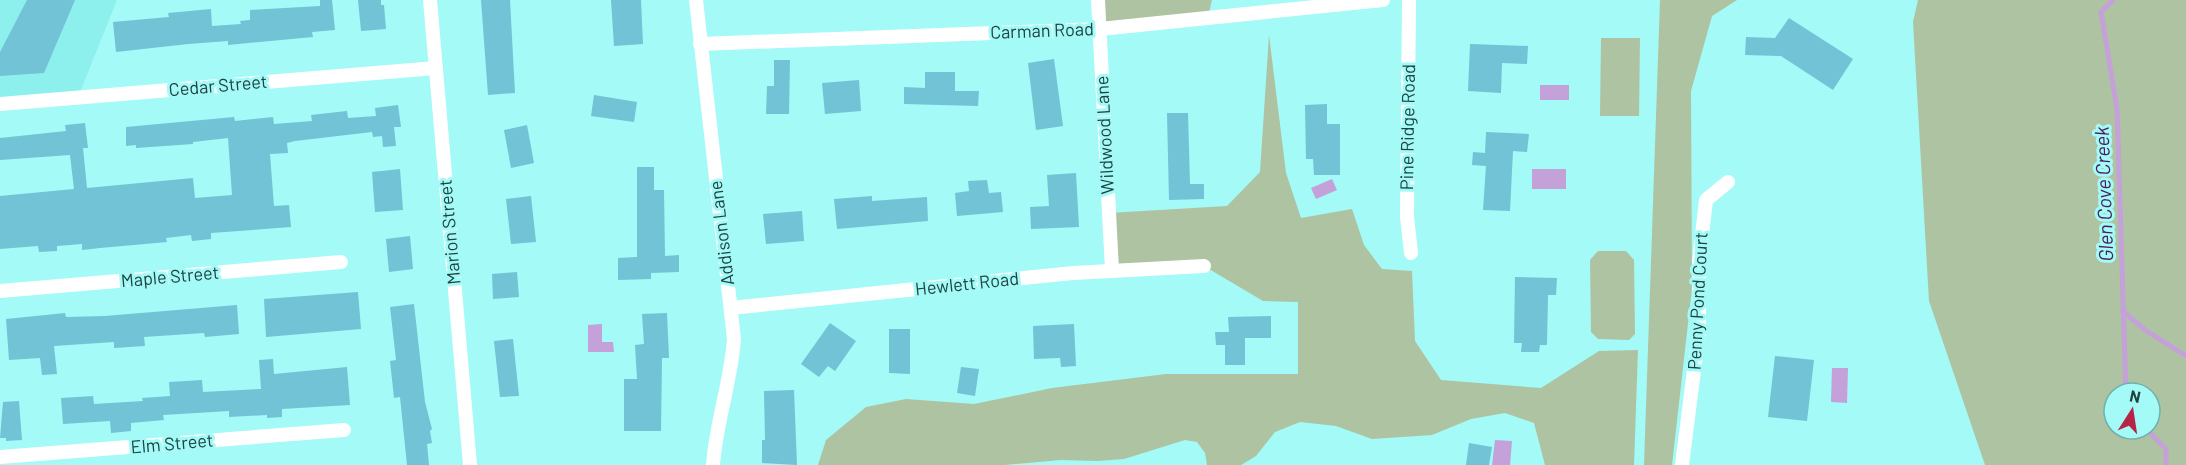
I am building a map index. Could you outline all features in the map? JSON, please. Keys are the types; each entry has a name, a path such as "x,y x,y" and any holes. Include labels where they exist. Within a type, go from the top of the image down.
{"street":[{"name":"Marion Street","path":"430,0 470,465"},
{"name":"Addison Lane","path":"696,0 734,339 732,370 715,439 713,465"},
{"name":"Wildwood Lane","path":"1098,0 1112,270"},
{"name":"Carman Road","path":"700,44 1100,29 1383,0"},
{"name":"Pine Ridge Road","path":"1409,0 1407,217 1412,253"},
{"name":"Cedar Street","path":"0,104 436,68"},
{"name":"Penny Pond Court","path":"1682,465 1699,331 1701,227 1706,200 1728,182"},
{"name":"Maple Street","path":"0,291 340,262"},
{"name":"Hewlett Road","path":"730,308 1112,270 1204,266"},
{"name":"Elm Street","path":"0,457 344,430"}],"shaded area":[{"path":"0,0 117,0 78,97 0,104"},
{"path":"1540,85 1569,85 1569,100 1540,100"},
{"path":"1532,169 1566,169 1566,189 1532,189"},
{"path":"1332,179 1337,190 1316,199 1311,188"},
{"path":"602,324 602,342 613,342 614,352 588,352 588,325"},
{"path":"1832,368 1848,368 1847,403 1831,402"},
{"path":"1495,440 1512,441 1510,465 1492,465"}],"green space":[{"path":"1098,0 1212,0 1208,17 1100,29"},
{"path":"1660,0 1737,0 1712,16 1691,91 1692,288 1672,465 1644,465"},
{"path":"1918,0 2186,0 2186,465 1985,465 1929,301 1913,22"},
{"path":"1269,35 1286,173 1301,218 1352,209 1364,245 1382,269 1412,271 1415,341 1441,380 1541,388 1599,351 1638,350 1634,465 1545,465 1534,423 1505,413 1471,419 1432,435 1372,439 1336,426 1300,422 1275,432 1256,456 1241,465 1207,465 1205,453 1197,442 1185,440 1124,459 1097,461 1061,460 1005,465 818,465 826,440 866,407 906,399 974,404 1052,388 1166,374 1298,374 1298,302 1263,301 1204,266 1112,270 1109,213 1227,206 1260,172"},
{"path":"1601,38 1640,38 1639,116 1600,116"},
{"path":"1598,251 1626,251 1634,260 1635,334 1629,340 1598,339 1591,332 1590,260"}],"building":[{"path":"27,0 75,0 44,73 0,76 0,52"},
{"path":"320,0 332,0 335,30 312,32 313,37 228,45 228,41 188,44 116,52 113,22 169,17 168,13 211,9 212,26 241,24 240,21 250,20 250,10 320,6"},
{"path":"358,0 381,0 381,5 384,5 386,29 361,31"},
{"path":"481,0 510,0 515,93 488,95"},
{"path":"611,0 641,0 643,44 614,46"},
{"path":"1789,18 1853,59 1833,90 1781,56 1745,55 1746,37 1775,38"},
{"path":"1470,44 1528,46 1527,64 1502,63 1501,93 1468,91"},
{"path":"1054,59 1063,126 1036,130 1028,63"},
{"path":"774,60 790,60 789,114 766,114 767,86 774,86"},
{"path":"925,72 955,72 955,91 979,91 978,106 904,104 904,87 925,88"},
{"path":"859,80 861,111 825,114 822,83"},
{"path":"594,95 637,102 634,122 591,116"},
{"path":"1327,104 1327,124 1340,124 1340,175 1314,175 1313,159 1306,159 1305,105"},
{"path":"398,105 401,127 394,127 396,146 383,147 382,136 373,137 372,132 295,141 287,143 288,153 270,154 274,206 289,205 291,227 211,233 211,239 192,241 191,235 166,238 167,242 82,250 82,244 57,246 57,251 39,252 38,246 0,249 0,196 74,189 70,155 0,160 0,138 66,131 65,125 85,123 88,148 83,148 87,188 193,178 195,198 232,195 228,138 193,142 193,144 136,148 136,145 126,146 126,127 234,117 235,121 273,117 274,124 312,121 311,115 347,111 348,118 376,116 375,108"},
{"path":"1167,113 1188,113 1190,184 1204,184 1204,199 1169,200"},
{"path":"527,125 534,163 511,168 504,130"},
{"path":"1486,132 1529,134 1527,152 1513,151 1510,211 1483,210 1486,166 1472,165 1473,152 1485,153"},
{"path":"637,167 654,167 654,190 664,190 665,256 679,255 679,272 651,273 651,279 618,280 618,258 637,257"},
{"path":"400,169 403,210 375,212 372,172"},
{"path":"1076,173 1079,227 1031,229 1030,207 1049,206 1047,175"},
{"path":"987,180 989,193 1001,192 1003,212 957,216 955,193 969,191 968,181"},
{"path":"531,196 536,242 511,244 506,199"},
{"path":"872,196 872,201 927,197 928,221 837,229 834,199"},
{"path":"802,211 804,241 766,244 763,214"},
{"path":"410,236 413,269 389,272 386,239"},
{"path":"517,272 519,297 493,299 492,274"},
{"path":"1515,277 1557,278 1556,295 1548,295 1547,345 1540,345 1539,352 1521,352 1522,343 1514,343"},
{"path":"358,292 361,329 266,337 264,299"},
{"path":"414,304 425,402 432,429 430,431 432,443 427,444 429,465 407,465 400,397 394,398 390,361 396,360 390,307"},
{"path":"237,305 239,334 205,337 204,333 144,337 145,346 114,348 114,342 54,346 57,374 42,375 40,358 9,360 6,319 65,313 66,317 105,316"},
{"path":"667,313 669,358 662,358 661,431 624,431 624,379 637,379 635,345 644,344 642,314"},
{"path":"1271,316 1271,338 1245,338 1245,365 1225,365 1225,345 1216,345 1215,332 1229,332 1228,317"},
{"path":"830,323 856,341 835,371 828,366 819,377 801,364"},
{"path":"1074,324 1076,366 1061,367 1060,358 1034,359 1033,326"},
{"path":"889,329 910,329 910,374 889,373"},
{"path":"513,339 519,396 500,397 494,341"},
{"path":"1775,356 1814,360 1807,421 1768,417"},
{"path":"273,359 274,374 347,367 350,405 282,409 282,417 267,418 267,415 229,417 229,411 163,415 164,420 131,423 131,431 111,433 110,421 63,424 61,398 93,396 94,404 143,401 142,398 170,396 169,382 202,380 203,392 261,389 259,360"},
{"path":"961,367 979,369 975,396 957,393"},
{"path":"794,390 797,465 762,463 762,440 765,440 764,391"},
{"path":"19,401 22,440 6,441 6,438 0,438 3,402"},
{"path":"1469,443 1492,447 1489,465 1466,465"}],"waterway":[{"name":"Glen Cove Creek","path":"2113,0 2101,12 2117,109 2126,381"},
{"path":"2123,311 2145,330 2186,356"},
{"name":"Glen Cove Creek","path":"2158,441 2166,449 2166,465"}]}
